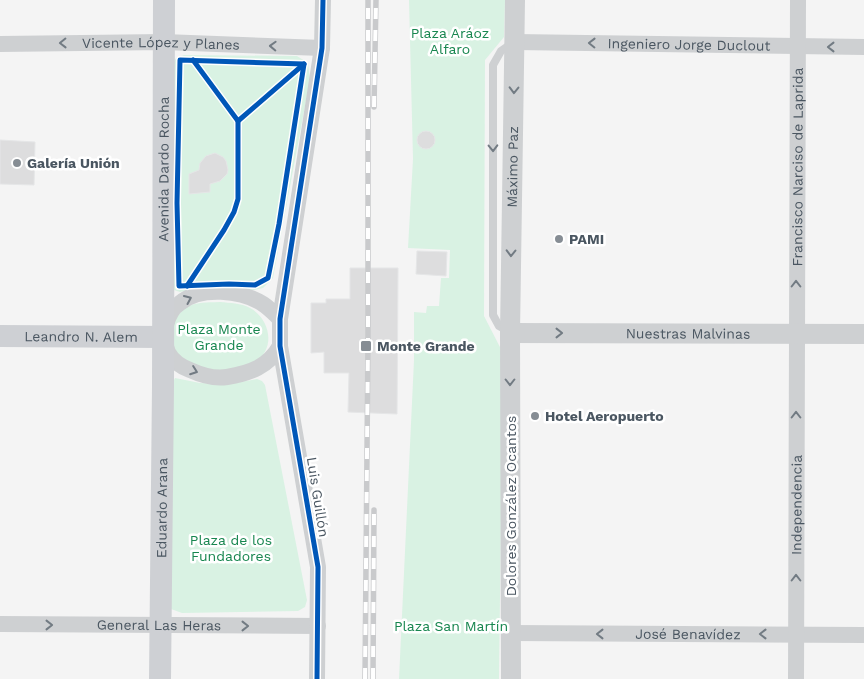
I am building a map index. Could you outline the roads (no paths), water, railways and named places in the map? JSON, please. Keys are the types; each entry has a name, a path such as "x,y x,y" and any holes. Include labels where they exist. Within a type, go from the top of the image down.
{"main road":[{"name":"Avenida Dardo Rocha","path":"163,337 164,0"},
{"name":"Leandro N. Alem","path":"0,336 163,337"},
{"name":"Eduardo Arana","path":"160,679 163,337"}],"street":[{"name":"Luis Guillón","path":"317,679 318,567 290,395 280,346 280,319 322,48 322,0"},
{"name":"Máximo Paz","path":"510,333 515,0"},
{"name":"Francisco Narciso de Laprida","path":"796,333 798,0"},
{"name":"Vicente López y Planes","path":"0,44 164,42 322,48"},
{"name":"Ingeniero Jorge Duclout","path":"515,42 864,47"},
{"path":"280,319 263,304 249,298 233,294 206,293 192,296 179,303 168,317 163,337 167,350 178,364 194,372 222,378 255,370 267,363 280,346"},
{"name":"Nuestras Malvinas","path":"510,333 864,334"},
{"name":"Dolores González Ocantos","path":"510,333 511,679"},
{"name":"Independencia","path":"796,333 796,679"},
{"name":"General Las Heras","path":"0,624 318,626"},
{"name":"José Benavídez","path":"512,633 864,635"}],"railway":[{"path":"365,679 368,0"},
{"path":"374,107 376,0"},
{"path":"373,679 374,510"}],"place":[{"name":"Galería Unión","path":"17,163"},
{"name":"PAMI","path":"559,239"},
{"name":"Monte Grande","path":"366,346"},
{"name":"Hotel Aeropuerto","path":"535,416"}],"park label":[{"name":"Plaza Aráoz Alfaro","path":"450,42"},
{"name":"Plaza Monte Grande","path":"219,338"},
{"name":"Plaza de los Fundadores","path":"231,548"},
{"name":"Plaza San Martín","path":"451,626"}]}
